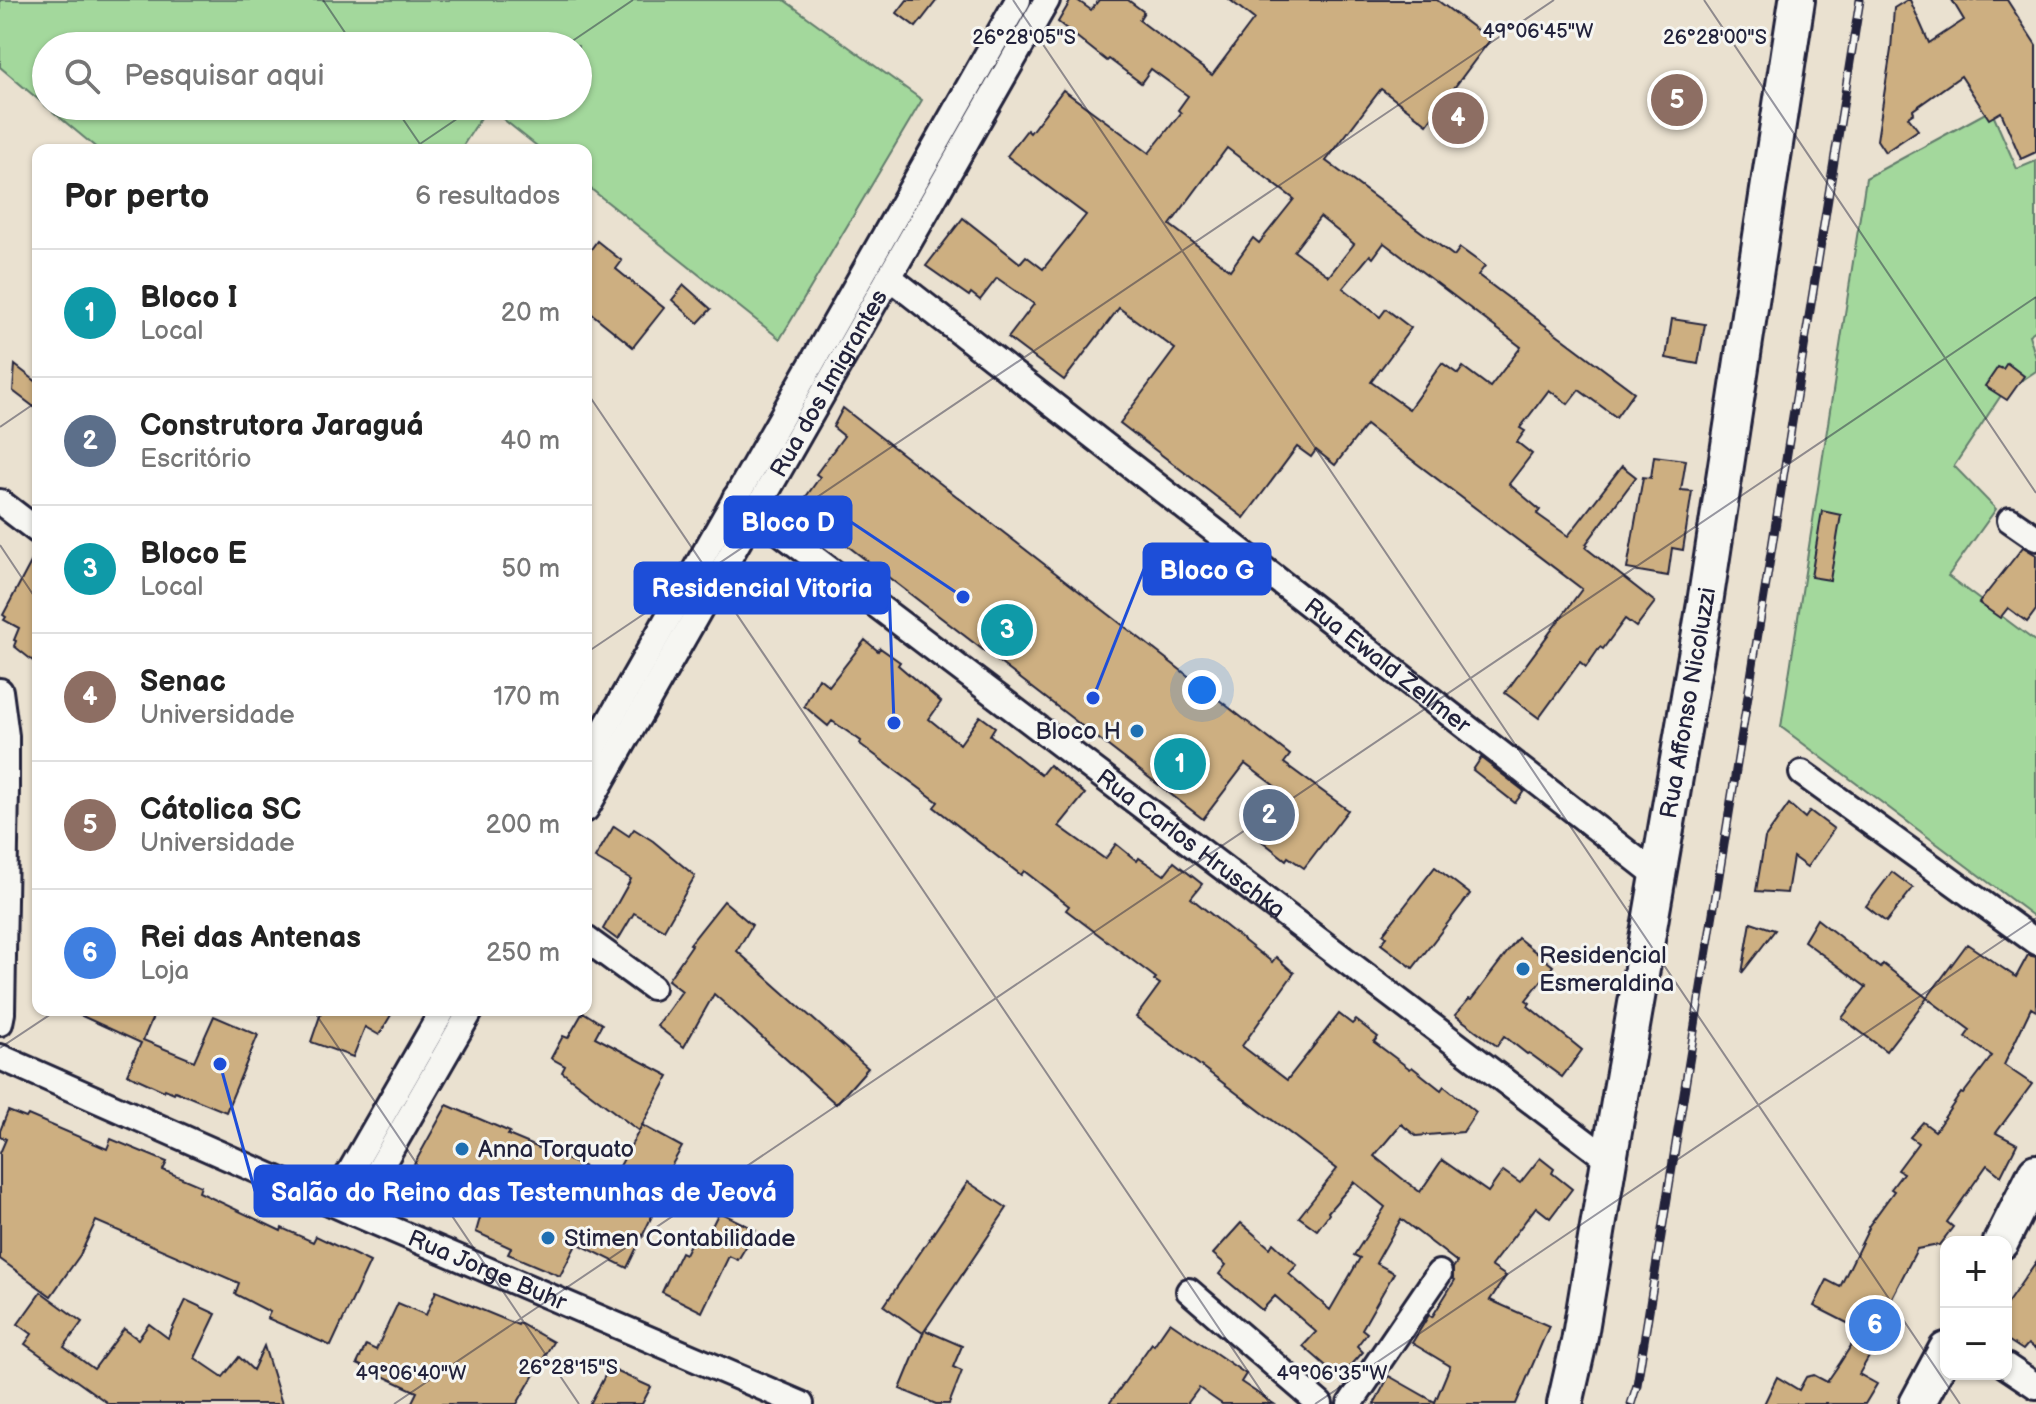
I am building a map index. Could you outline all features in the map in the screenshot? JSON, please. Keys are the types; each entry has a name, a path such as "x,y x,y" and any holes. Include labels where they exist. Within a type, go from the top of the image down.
{"street":[{"name":"Rua dos Imigrantes","path":"592,797 735,498 1018,0"},
{"name":"Rua dos Imigrantes","path":"592,753 756,513 1047,0"},
{"name":"Rua Affonso Nicoluzzi","path":"1565,1404 1579,1342 1705,603 1797,0"},
{"name":"Rua Ewald Zellmer","path":"889,277 1659,877"},
{"name":"Rua Carlos Hruschka","path":"735,498 1609,1160"},
{"path":"0,502 32,526"},
{"path":"2010,520 2036,538"},
{"path":"0,691 6,736 6,788 0,1023"},
{"path":"1802,773 2036,942"},
{"path":"592,943 652,987"},
{"path":"343,1208 440,1016"},
{"path":"343,1208 467,1016"},
{"name":"Rua Jorge Buhr","path":"0,1057 792,1402"},
{"path":"2004,1236 2036,1172"},
{"path":"1350,1404 1439,1273"},
{"path":"1189,1291 1320,1404"},
{"path":"1917,1404 1940,1361"},
{"path":"2012,1370 2036,1386"}],"green space":[{"path":"0,0 784,0 922,100 780,339 592,190 592,144 534,144 504,120 592,120 592,32 32,32 32,94 0,67"},
{"path":"1991,110 2017,169 2036,161 2036,330 2029,335 2036,358 2036,371 2002,394 1954,466 1996,509 1948,576 2036,642 2036,918 1781,727 1866,178"},
{"path":"63,120 480,120 464,144 92,144"}],"building":[{"path":"907,0 937,0 916,27 897,13"},
{"path":"1071,0 1077,0 1091,10 1099,0 1128,0 1144,12 1139,20 1212,75 1254,19 1230,0 1437,0 1490,40 1427,124 1381,89 1326,161 1454,256 1460,248 1485,266 1478,275 1634,392 1616,417 1579,390 1568,404 1549,390 1520,428 1525,431 1517,442 1532,454 1509,484 1540,510 1537,514 1568,536 1622,466 1636,477 1586,548 1655,602 1636,627 1625,619 1586,667 1580,662 1539,718 1505,693 1582,589 1366,425 1335,465 1316,450 1311,457 1297,447 1244,518 1120,423 1175,349 1119,308 1064,380 1008,338 1034,304 997,278 980,300 971,293 969,296 926,266 963,218 1020,263 1026,256 1043,269 1086,215 1007,156 1027,130 1030,133 1063,90 1149,153 1181,113 1178,110 1188,96 1151,69 1141,83 1109,59 1107,61 1058,22","holes":["1227,148 1294,199 1259,243 1253,238 1230,270 1170,225","1320,217 1354,244 1329,276 1294,251","1384,243 1521,347 1490,387 1463,367 1458,374 1442,363 1409,409 1371,382 1411,328 1386,309 1380,317 1343,288 1370,255 1373,258"]},
{"path":"1910,0 1929,43 1964,20 1952,0 2007,0 2036,45 2036,152 2021,159 2001,112 1989,119 1961,76 1913,110 1914,113 1908,117 1918,130 1885,152 1877,140 1894,8"},
{"path":"597,241 622,261 616,269 664,308 633,347 592,314 592,248"},
{"path":"684,285 711,309 698,323 672,300"},
{"path":"1672,319 1705,324 1698,364 1666,358"},
{"path":"2007,363 2024,376 2007,400 1985,386 1998,367 2003,369"},
{"path":"15,365 32,378 32,405 13,391"},
{"path":"843,408 1290,755 1284,763 1348,810 1304,868 1288,857 1286,860 1249,831 1280,790 1245,764 1203,819 840,540 842,537 800,505 820,477 816,474 844,436 833,427"},
{"path":"1654,456 1686,460 1681,490 1692,491 1683,550 1672,548 1668,576 1627,569 1643,477 1651,478"},
{"path":"1822,511 1841,515 1830,580 1811,577"},
{"path":"2023,547 2036,555 2036,610 2027,622 2008,608 2000,618 1979,603"},
{"path":"32,560 32,660 14,646 19,628 4,620 6,617 3,615"},
{"path":"865,640 900,662 898,665 941,702 929,719 960,744 980,716 995,727 990,735 1041,775 1049,765 1085,794 1059,826 1105,859 1116,844 1137,861 1139,858 1164,875 1174,862 1202,884 1191,898 1262,955 1272,962 1276,957 1294,973 1242,1046 1287,1080 1339,1014 1352,1024 1356,1020 1378,1037 1374,1042 1441,1090 1444,1086 1476,1112 1463,1132 1416,1136 1401,1124 1374,1156 1404,1180 1420,1192 1442,1160 1488,1192 1503,1171 1520,1183 1540,1158 1554,1169 1552,1173 1572,1189 1550,1218 1536,1207 1491,1266 1506,1276 1490,1300 1549,1326 1516,1404 1374,1404 1389,1376 1435,1402 1450,1366 1412,1343 1455,1280 1453,1268 1457,1262 1401,1219 1376,1263 1394,1273 1362,1329 1367,1333 1357,1346 1363,1352 1340,1378 1303,1346 1316,1332 1275,1296 1262,1310 1219,1274 1226,1265 1213,1254 1241,1223 1270,1248 1273,1243 1297,1265 1289,1274 1330,1310 1360,1258 1354,1255 1385,1207 1354,1182 1317,1230 1299,1217 1337,1169 1136,1017 1160,984 1154,980 1156,978 1066,910 1069,906 1024,871 1021,875 934,807 938,802 860,744 861,741 832,721 828,726 804,706 819,678 829,686"},
{"path":"1481,758 1524,791 1515,803 1473,770"},
{"path":"1789,804 1805,818 1810,811 1834,829 1807,867 1793,857 1787,893 1756,891 1765,838"},
{"path":"614,826 629,836 634,829 695,876 664,930 634,913 618,940 603,929 631,879 595,858"},
{"path":"1435,867 1470,894 1413,968 1381,944 1387,937 1383,934"},
{"path":"1892,872 1913,888 1886,922 1866,906"},
{"path":"724,901 752,925 737,951 868,1068 836,1104 714,994 684,1047 657,1026 682,991 668,980 690,944"},
{"path":"1817,919 1880,968 1883,964 1927,998 1886,1051 1842,1018 1866,987 1804,941"},
{"path":"1751,922 1775,930 1742,973"},
{"path":"1518,938 1553,966 1526,1000 1530,1003 1528,1006 1582,1050 1562,1077 1504,1036 1497,1046 1455,1015 1471,1000"},
{"path":"1967,944 2016,977 2028,955 2036,957 2036,1011 2031,1008 2004,1065 2032,1084 1996,1133 2017,1144 2001,1176 1987,1165 1947,1222 1953,1227 1946,1236 1940,1236 1939,1245 1917,1249 1884,1313 1892,1317 1859,1374 1877,1384 1865,1404 1764,1404 1777,1377 1799,1390 1806,1377 1814,1375 1827,1382 1840,1363 1861,1330 1814,1306 1827,1280 1840,1287 1868,1227 1903,1173 1898,1170 1918,1143 1910,1137 1923,1122 1935,1131 1992,1056 1965,1037 1970,1030 1927,998"},
{"path":"82,1016 153,1016 143,1040 194,1061 214,1016 258,1035 226,1112 175,1091 164,1091 127,1074 141,1043"},
{"path":"320,1016 390,1016 379,1035 365,1027 353,1057 311,1042"},
{"path":"581,1016 589,1016 602,1024 595,1037 669,1076 639,1131 562,1072 565,1066 551,1058 563,1036 568,1038"},
{"path":"447,1105 510,1132 508,1135 613,1179 642,1125 682,1147 645,1212 652,1216 627,1268 577,1243 560,1276 508,1254 511,1248 476,1232 480,1218 407,1177"},
{"path":"8,1111 26,1118 28,1115 107,1149 111,1139 167,1162 163,1170 201,1186 199,1192 281,1231 282,1228 313,1242 316,1236 370,1262 331,1346 267,1318 270,1312 235,1294 239,1283 96,1221 80,1255 51,1296 0,1259 0,1153 6,1139 0,1136 0,1131"},
{"path":"968,1182 1007,1208 925,1330 962,1346 953,1367 962,1371 949,1404 936,1404 900,1389 924,1331 884,1306"},
{"path":"719,1212 756,1230 738,1260 729,1256 702,1312 662,1292 681,1252 685,1254 693,1238 703,1244"},
{"path":"2036,1262 2036,1350 2028,1344 2023,1350 2012,1343 2012,1296"},
{"path":"436,1291 519,1323 553,1342 517,1404 411,1404 417,1392 357,1364 366,1345 376,1350 398,1303 426,1315"},
{"path":"41,1292 82,1322 64,1347 94,1369 124,1329 138,1339 149,1324 168,1338 186,1300 216,1314 195,1358 223,1377 239,1357 253,1370 264,1346 282,1404 109,1404 25,1344 32,1334 18,1324"},
{"path":"1170,1322 1246,1374 1241,1382 1274,1404 1222,1404 1199,1388 1187,1404 1109,1404"},
{"path":"609,1368 651,1387 642,1404 590,1404"}],"railway":[{"path":"1631,1404 1637,1385 1860,0"}],"place":[{"name":"Cátolica SC","path":"1677,100"},
{"name":"Senac","path":"1458,118"},
{"name":"Bloco D","path":"963,597"},
{"name":"Bloco E","path":"1007,630"},
{"name":"Bloco G","path":"1093,698"},
{"name":"Residencial Vitoria","path":"894,723"},
{"name":"Bloco H","path":"1137,731"},
{"name":"Bloco I","path":"1180,764"},
{"name":"Construtora Jaraguá","path":"1269,815"},
{"name":"Residencial Esmeraldina","path":"1523,969"},
{"name":"Salão do Reino das Testemunhas de Jeová","path":"220,1064"},
{"name":"Anna Torquato","path":"462,1149"},
{"name":"Stimen Contabilidade","path":"548,1238"},
{"name":"Rei das Antenas","path":"1875,1325"}]}
